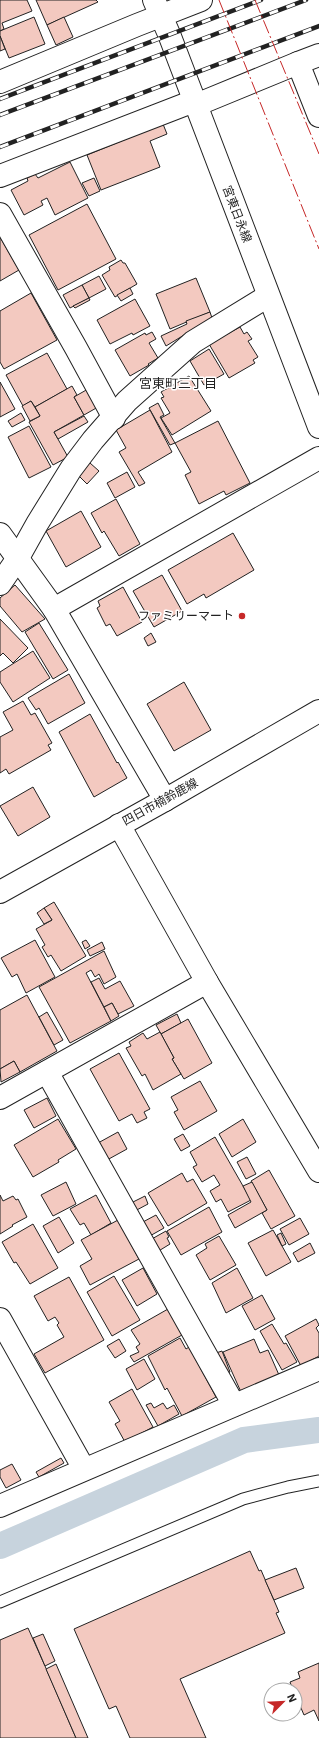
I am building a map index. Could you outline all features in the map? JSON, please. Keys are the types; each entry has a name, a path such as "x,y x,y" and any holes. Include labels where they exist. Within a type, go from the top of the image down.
{"street":[{"path":"0,82 157,8 201,0"},
{"name":"宮東日永線","path":"157,8 319,427"},
{"path":"0,176 319,55"},
{"path":"298,63 319,116"},
{"path":"0,214 114,418"},
{"path":"0,584 18,558 71,469 93,440 128,401 192,342 268,296"},
{"path":"54,609 319,458"},
{"path":"0,534 54,609 165,800"},
{"name":"四日市楠鈴鹿線","path":"0,892 165,800 319,711"},
{"path":"119,825 207,982 319,1171"},
{"path":"0,1098 207,982"},
{"path":"47,1072 234,1405"},
{"path":"0,1319 84,1469"},
{"path":"0,1506 319,1369"}],"lane":[{"path":"0,1602 243,1499 288,1487 319,1481"}],"building":[{"path":"0,0 27,0 32,11 2,23 4,29 0,31"},
{"path":"36,0 96,0 98,2 47,25"},
{"path":"34,17 45,44 9,58 0,36 0,31"},
{"path":"64,17 73,37 56,45 47,25"},
{"path":"0,36 5,49 0,51"},
{"path":"163,124 167,134 150,141 160,167 101,190 87,155"},
{"path":"70,162 88,198 55,215 47,198 41,201 43,205 24,215 11,190 28,181 27,178 35,174 38,178"},
{"path":"94,178 100,191 89,196 82,183"},
{"path":"87,204 116,259 58,290 29,235"},
{"path":"0,237 19,270 0,281"},
{"path":"121,260 125,263 137,284 115,297 102,275 110,270 109,267"},
{"path":"99,276 106,289 89,298 82,285"},
{"path":"196,278 210,312 170,329 156,294"},
{"path":"82,285 89,298 70,308 63,295"},
{"path":"130,288 133,294 121,301 117,295"},
{"path":"31,293 57,340 4,369 0,362 0,311"},
{"path":"89,298 90,300 75,308 73,306"},
{"path":"135,299 150,326 133,335 132,333 110,344 97,320"},
{"path":"210,312 212,318 166,346 161,336 187,324 186,321"},
{"path":"240,327 244,334 247,332 252,339 248,341 258,357 253,360 255,363 229,378 209,344"},
{"path":"152,332 156,339 149,343 158,358 130,376 115,350 145,333 146,335"},
{"path":"209,349 224,374 204,385 190,361"},
{"path":"47,353 67,389 35,407 31,401 23,406 6,375"},
{"path":"189,376 211,411 172,435 161,418 170,413 161,398 164,397 161,392"},
{"path":"0,382 15,409 0,417"},
{"path":"72,386 77,395 74,397 84,415 54,432 68,457 53,465 29,422 40,416 35,407"},
{"path":"88,389 98,407 84,415 74,397"},
{"path":"31,401 40,416 30,421 22,406"},
{"path":"158,403 164,415 160,417 175,443 170,445 149,408"},
{"path":"150,410 172,452 138,472 145,483 139,486 119,452 126,448 116,430"},
{"path":"21,413 25,420 12,427 8,421"},
{"path":"84,416 88,422 58,439 54,432"},
{"path":"218,421 250,483 226,495 224,491 199,504 185,475 191,472 175,443"},
{"path":"29,426 51,467 29,478 8,437"},
{"path":"90,463 99,471 87,484 78,475"},
{"path":"127,472 135,487 115,498 107,483"},
{"path":"116,499 140,544 119,556 104,531 102,533 91,513"},
{"path":"81,511 101,547 66,567 46,531"},
{"path":"233,533 254,570 206,598 204,594 187,604 168,570"},
{"path":"162,575 182,611 154,627 133,591"},
{"path":"15,585 45,619 22,632 0,606 0,598"},
{"path":"123,587 142,622 117,636 110,624 106,626 97,608 100,606 98,601"},
{"path":"0,619 28,648 13,663 3,653 0,656"},
{"path":"39,623 68,670 53,679 25,632"},
{"path":"151,633 156,642 148,646 144,638"},
{"path":"33,651 50,678 13,702 0,682 0,672"},
{"path":"69,674 85,703 48,724 39,708 36,710 28,698"},
{"path":"184,682 211,730 174,751 147,704"},
{"path":"23,701 31,715 35,713 52,743 48,745 51,750 9,774 6,769 0,773 0,737 13,730 3,712"},
{"path":"90,714 127,778 94,797 59,732"},
{"path":"33,787 50,817 18,836 0,806"},
{"path":"54,902 86,956 61,971 51,955 48,957 42,947 45,945 36,929 52,920 44,908"},
{"path":"44,908 52,920 44,924 37,913"},
{"path":"35,940 55,977 26,993 17,974 12,977 1,958"},
{"path":"86,940 90,946 85,949 82,942"},
{"path":"102,942 105,949 90,956 87,950"},
{"path":"104,951 116,977 104,984 99,974 95,977 91,970 86,973 111,1021 70,1043 39,987"},
{"path":"99,978 105,989 120,981 134,1006 118,1014 112,1003 104,1007 91,982"},
{"path":"27,995 57,1051 20,1072 14,1061 0,1069 0,1010"},
{"path":"112,1003 119,1016 111,1021 104,1007"},
{"path":"47,1012 63,1040 54,1045 39,1017"},
{"path":"177,1014 181,1023 161,1034 156,1025"},
{"path":"188,1019 212,1063 184,1079 172,1059 174,1058 161,1034"},
{"path":"160,1032 174,1058 172,1059 181,1074 153,1090 145,1074 142,1076 126,1048 131,1046 129,1042 143,1033 147,1039"},
{"path":"119,1053 150,1109 144,1112 147,1118 137,1123 132,1114 119,1121 90,1069"},
{"path":"14,1061 20,1072 1,1082 0,1069"},
{"path":"200,1081 217,1111 184,1130 174,1112 178,1110 171,1097"},
{"path":"47,1098 56,1116 34,1128 24,1110"},
{"path":"58,1119 76,1149 58,1160 59,1162 33,1177 14,1145"},
{"path":"243,1119 256,1142 232,1157 219,1134"},
{"path":"118,1132 127,1149 107,1160 98,1143"},
{"path":"183,1134 190,1146 181,1151 174,1139"},
{"path":"215,1137 251,1200 228,1212 221,1199 216,1202 210,1191 220,1185 214,1175 202,1182 193,1167 197,1165 190,1152"},
{"path":"247,1157 256,1174 246,1179 237,1162"},
{"path":"269,1170 295,1216 271,1229 262,1213 267,1210 251,1181"},
{"path":"182,1173 187,1182 193,1179 207,1203 168,1226 148,1193"},
{"path":"66,1182 76,1204 53,1216 41,1195"},
{"path":"252,1182 267,1210 235,1228 228,1215 251,1202 243,1186"},
{"path":"0,1195 3,1201 13,1196 16,1200 18,1199 27,1217 12,1225 13,1226 0,1234"},
{"path":"96,1195 111,1223 91,1235 84,1223 80,1225 70,1209"},
{"path":"145,1196 148,1204 133,1212 129,1204"},
{"path":"209,1207 222,1232 181,1255 167,1231"},
{"path":"156,1215 164,1228 148,1237 141,1223"},
{"path":"59,1217 74,1243 58,1253 43,1226"},
{"path":"300,1218 309,1234 289,1245 280,1229"},
{"path":"118,1220 139,1259 90,1285 80,1266 92,1259 81,1240"},
{"path":"33,1224 58,1268 30,1284 16,1262 14,1263 2,1242"},
{"path":"273,1230 291,1262 266,1276 248,1243"},
{"path":"166,1231 170,1244 157,1252 150,1240"},
{"path":"281,1233 286,1244 282,1246 277,1235"},
{"path":"219,1236 236,1265 210,1280 196,1255 207,1248 205,1244"},
{"path":"310,1243 315,1253 298,1262 293,1253"},
{"path":"143,1268 157,1294 137,1306 122,1280"},
{"path":"237,1268 253,1298 226,1313 212,1283"},
{"path":"114,1276 140,1320 112,1336 87,1292"},
{"path":"69,1277 104,1340 45,1373 34,1354 64,1337 57,1325 59,1323 55,1317 48,1321 34,1296"},
{"path":"262,1295 275,1319 255,1330 242,1306"},
{"path":"168,1309 182,1335 134,1362 130,1356 139,1352 136,1347 140,1344 131,1330"},
{"path":"316,1319 319,1325 316,1328 319,1333 319,1356 301,1366 285,1336"},
{"path":"272,1324 284,1344 286,1343 297,1362 282,1370 260,1331"},
{"path":"180,1338 186,1349 189,1347 216,1397 182,1416 167,1388 165,1390 148,1356"},
{"path":"119,1339 126,1351 115,1358 107,1346"},
{"path":"254,1339 260,1353 268,1350 279,1375 241,1392 223,1352"},
{"path":"222,1351 230,1372 226,1374 216,1353"},
{"path":"144,1359 155,1379 137,1390 126,1369"},
{"path":"132,1389 153,1427 125,1442 115,1424 120,1421 109,1402"},
{"path":"151,1403 154,1408 163,1403 167,1409 174,1405 179,1414 158,1426 146,1405"},
{"path":"61,1458 64,1463 39,1477 36,1472"},
{"path":"12,1464 21,1480 6,1488 0,1477 0,1470"},
{"path":"250,1551 259,1571 261,1570 279,1612 276,1613 285,1633 180,1679 206,1738 130,1738 116,1706 109,1709 74,1629"},
{"path":"296,1568 304,1588 274,1600 265,1580"},
{"path":"28,1628 76,1738 0,1738 0,1640"},
{"path":"43,1634 55,1661 45,1666 33,1638"},
{"path":"319,1663 319,1721 314,1710 304,1715 303,1713 303,1682 290,1682 300,1678 298,1672"},
{"path":"56,1664 88,1738 76,1738 46,1669"}],"waterway":[{"path":"0,1546 244,1440 319,1430"}],"railway":[{"path":"0,99 261,0"},
{"path":"0,115 306,0"},
{"path":"0,147 319,26"}],"power":[{"path":"219,0 319,249"},
{"path":"255,0 319,154"}],"place":[{"name":"ファミリーマート","path":"242,616"}],"district":[{"name":"宮東町三丁目","path":"178,383"}]}
